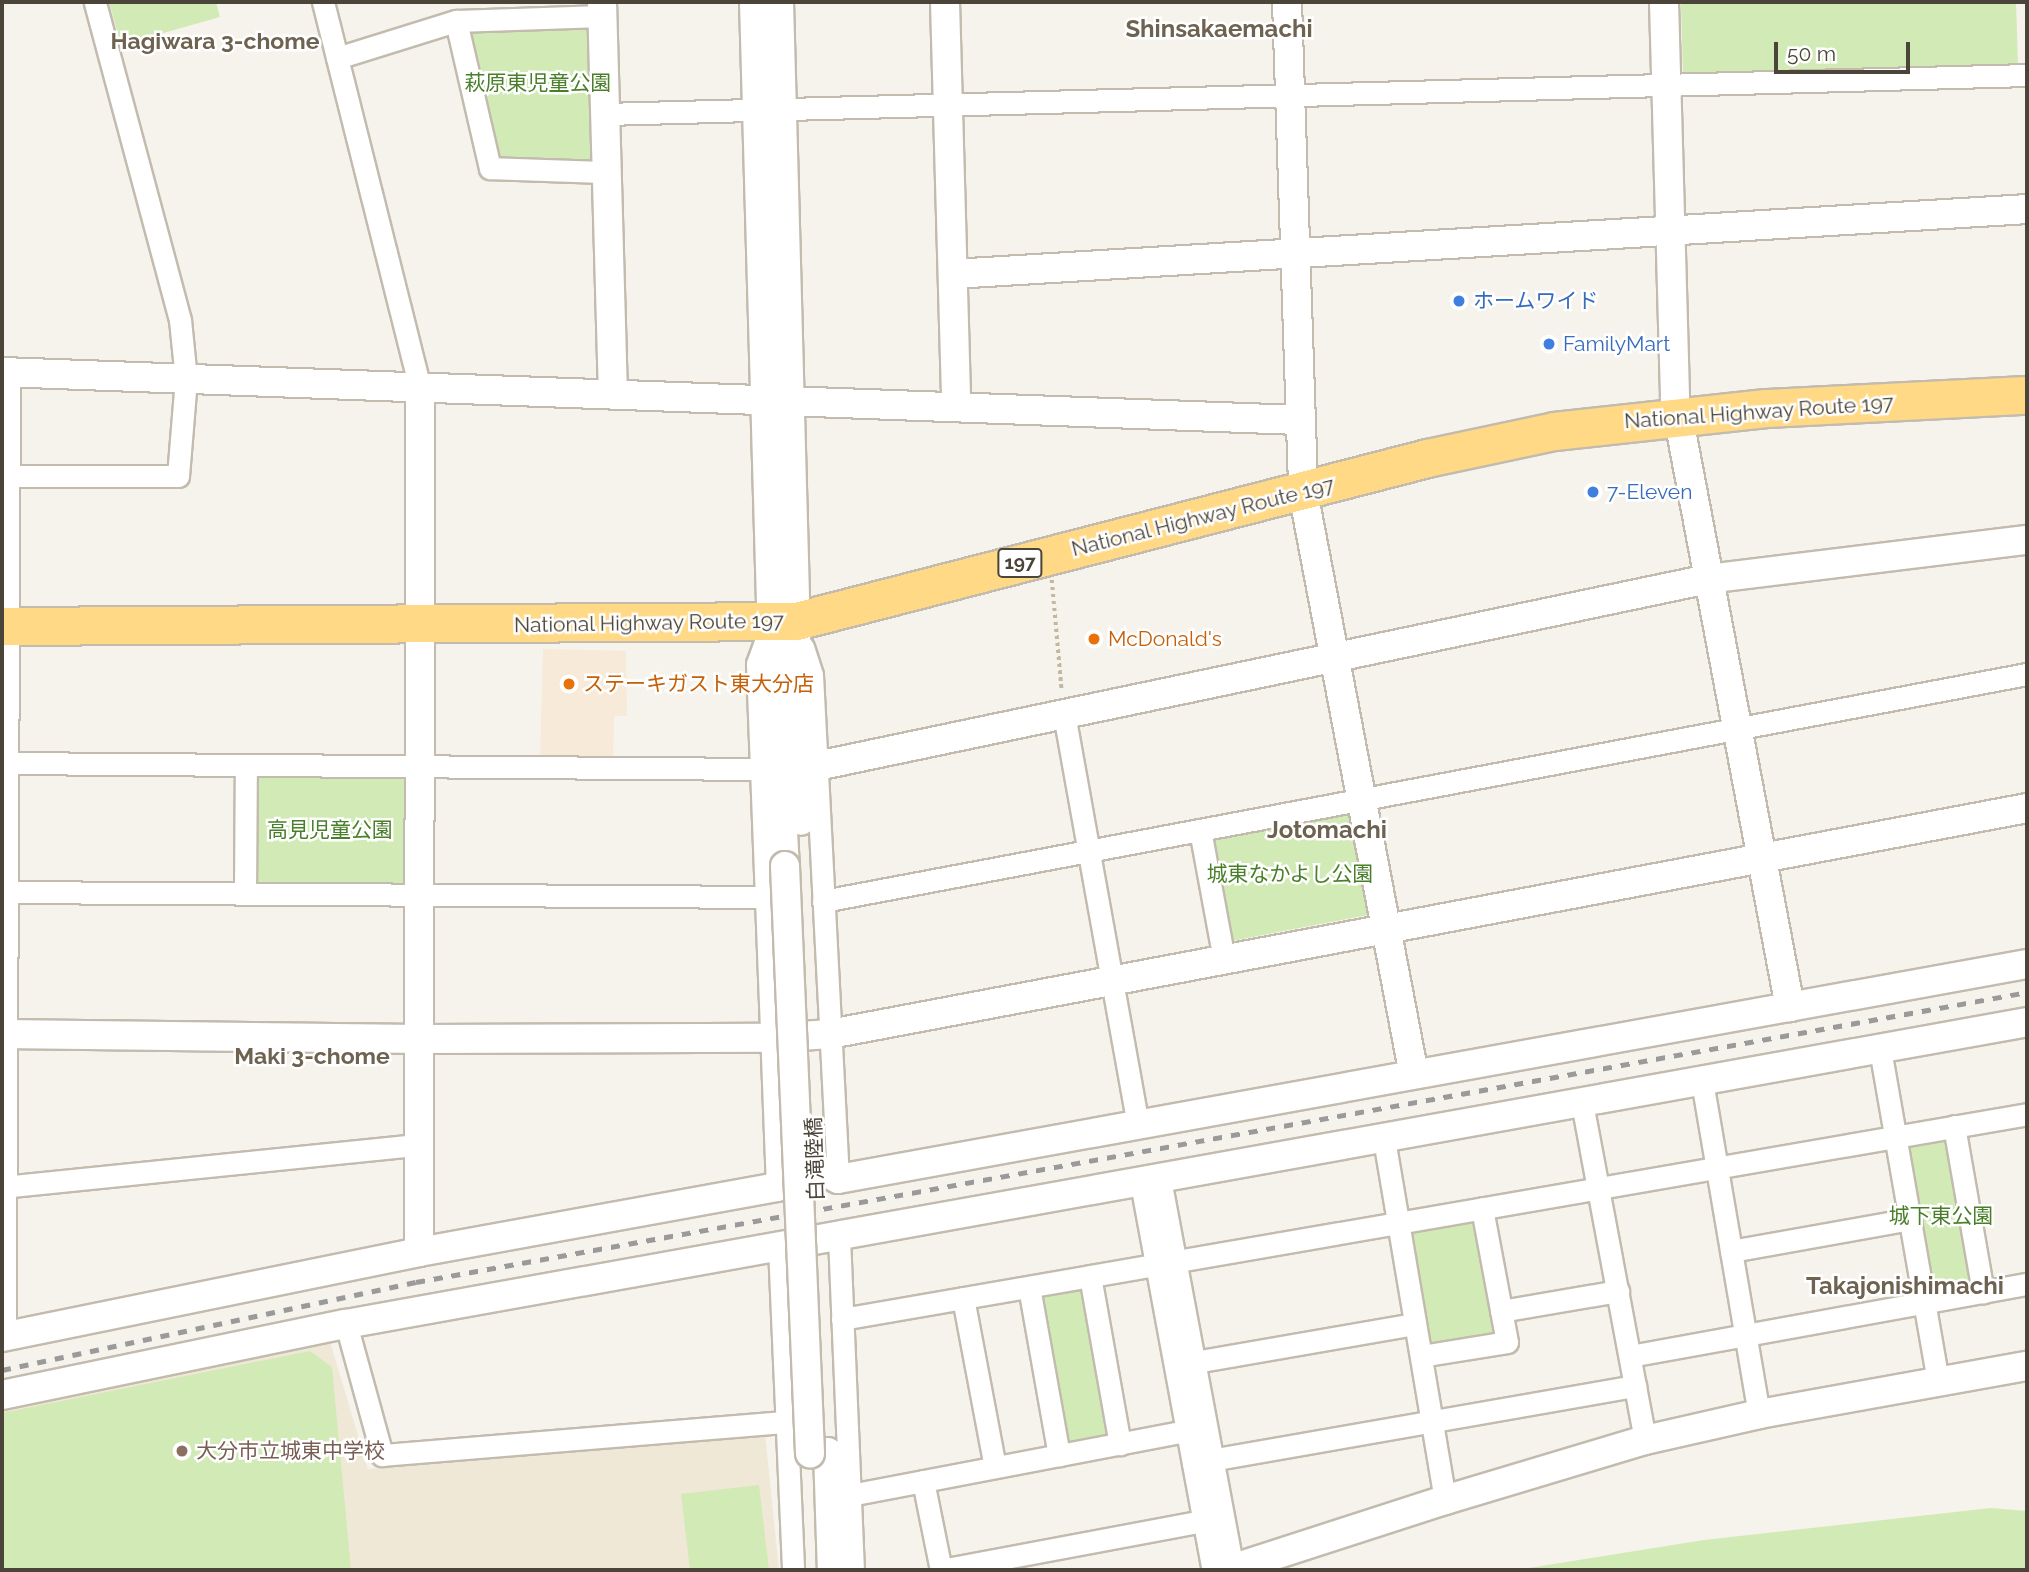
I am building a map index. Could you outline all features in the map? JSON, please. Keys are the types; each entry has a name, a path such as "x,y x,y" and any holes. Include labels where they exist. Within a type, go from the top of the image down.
{"highway":[{"name":"National Highway Route 197","path":"3,616 420,616 784,611 1049,555 1544,416 1676,408 2027,379"},
{"name":"National Highway Route 197","path":"1676,408 1766,408 2027,395"},
{"name":"National Highway Route 197","path":"784,611 984,557 1302,482"}],"street":[{"path":"4,476 178,476 186,379 180,320 95,2"},
{"path":"323,2 420,387 419,1252"},
{"path":"754,2 770,109"},
{"path":"770,109 779,2"},
{"path":"945,2 956,407"},
{"path":"1287,2 1302,482 1414,1075"},
{"path":"1664,2 1676,408 1790,1007"},
{"path":"337,58 456,21 602,9 613,394"},
{"path":"456,21 490,168 607,172"},
{"path":"605,114 2027,75"},
{"name":"白滝陸橋","path":"770,109 784,611 819,1452"},
{"path":"953,274 2027,208"},
{"path":"2,1320 3,367 186,379 1299,420"},
{"path":"817,766 1708,579 2027,540"},
{"path":"784,611 812,675 838,1179"},
{"path":"777,1187 757,664 784,611"},
{"path":"823,901 2027,674"},
{"path":"1064,714 1138,1125"},
{"path":"3,763 761,769"},
{"path":"245,893 246,765"},
{"path":"2,1034 419,1039 771,1038 831,1034 2027,808"},
{"path":"1200,830 1224,960"},
{"path":"3,892 766,897"},
{"path":"2,1337 419,1252 777,1187 788,1176 823,1171 838,1179 2027,964"},
{"path":"2,1395 346,1324 2027,1022"},
{"path":"1880,1049 1938,1382"},
{"path":"1702,1081 1759,1414"},
{"path":"1582,1103 1645,1440"},
{"path":"842,1319 2027,1114"},
{"path":"1954,1126 1983,1292"},
{"path":"1384,1139 1445,1500"},
{"path":"2,1186 419,1145"},
{"path":"1150,1181 1213,1519 1225,1570 1645,1440 1759,1414 2027,1366"},
{"path":"1420,1356 1507,1342 1482,1208"},
{"path":"1731,1251 1910,1219"},
{"path":"839,1237 853,1570"},
{"path":"779,1247 793,1570"},
{"path":"1090,1276 1120,1444"},
{"path":"1629,1356 2027,1284"},
{"path":"1029,1287 1059,1455"},
{"path":"1501,1311 1618,1291"},
{"path":"963,1298 995,1467"},
{"path":"346,1324 382,1455 786,1422"},
{"path":"1184,1364 1415,1324"},
{"path":"1184,1364 1187,1431 1203,1461"},
{"path":"1203,1461 1635,1385"},
{"path":"850,1495 1187,1431"},
{"path":"813,1570 819,1452"},
{"path":"819,1452 832,1570"},
{"path":"923,1480 941,1570 1213,1519"}],"path":[{"path":"1049,555 1064,714"}],"shaded area":[{"name":"ステーキガスト東大分店","path":"543,649 626,651 627,716 614,716 613,760 540,761"},
{"name":"大分市立城東中学校","path":"329,1338 368,1469 765,1434 779,1570 2,1570 2,1405"}],"green space":[{"path":"109,2 216,2 220,17 121,45"},
{"path":"1681,2 2016,2 2018,66 1683,76"},
{"name":"萩原東児童公園","path":"584,26 594,30 595,153 587,162 498,160 468,36 473,27"},
{"name":"高見児童公園","path":"399,775 408,781 407,882 400,886 259,883 252,880 252,781 258,776"},
{"name":"城東なかよし公園","path":"1353,807 1373,914 1226,942 1206,835"},
{"name":"城下東公園","path":"1944,1133 1951,1139 1976,1289 1931,1296 1905,1144"},
{"path":"1472,1215 1479,1221 1500,1330 1495,1338 1433,1349 1425,1343 1407,1232 1414,1225"},
{"path":"1081,1282 1109,1440 1072,1447 1063,1442 1040,1289"},
{"path":"310,1351 332,1367 351,1570 3,1570 2,1413"},
{"path":"759,1485 769,1570 690,1570 681,1494"},
{"path":"1991,1508 2027,1511 2027,1570 1516,1570 1704,1540"}],"railway":[{"path":"2,1370 416,1282 2027,992"}],"place":[{"name":"ホームワイド","path":"1459,301"},
{"name":"FamilyMart","path":"1549,344"},
{"name":"7-Eleven","path":"1593,492"},
{"name":"McDonald's","path":"1094,639"},
{"name":"ステーキガスト東大分店","path":"569,684"},
{"name":"大分市立城東中学校","path":"182,1451"}],"district":[{"name":"Shinsakaemachi","path":"1219,29"},
{"name":"Hagiwara 3-chome","path":"215,41"},
{"name":"Jotomachi","path":"1327,830"},
{"name":"Maki 3-chome","path":"312,1056"},
{"name":"Takajonishimachi","path":"1905,1286"}]}
